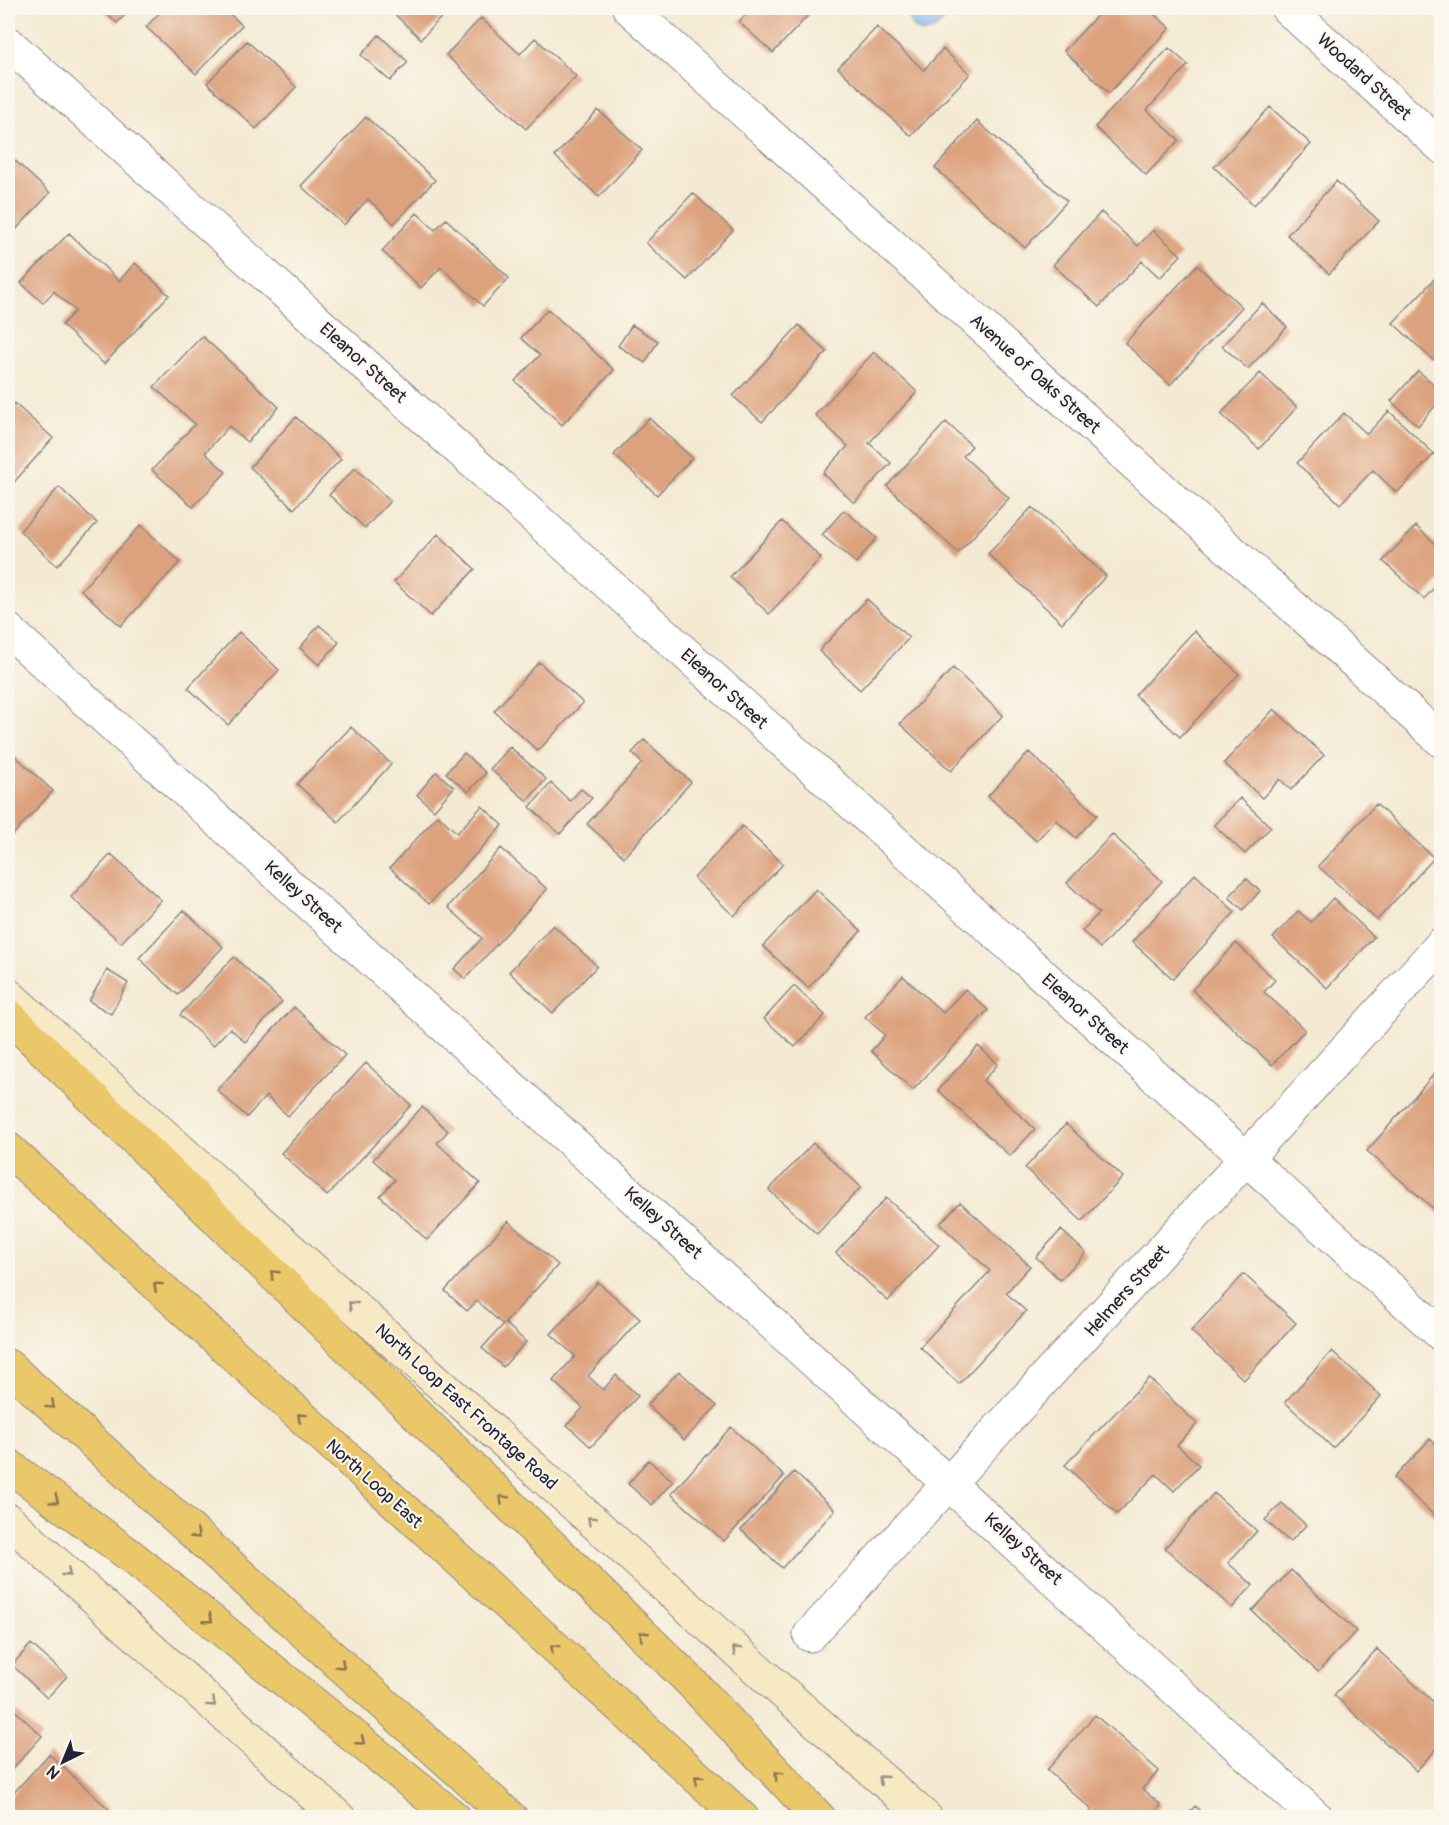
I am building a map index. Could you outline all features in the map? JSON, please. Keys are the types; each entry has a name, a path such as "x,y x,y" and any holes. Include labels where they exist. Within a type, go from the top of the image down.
{"highway":[{"path":"8,1015 690,1681 819,1818"},
{"name":"North Loop East","path":"8,1149 742,1818"},
{"path":"8,1366 511,1818"},
{"path":"8,1465 131,1556 455,1818"}],"main road":[{"name":"North Loop East Frontage Road","path":"8,995 768,1679 926,1818"},
{"path":"8,1520 339,1818"}],"street":[{"name":"Avenue of Oaks Street","path":"629,8 1442,741"},
{"name":"Woodard Street","path":"1287,8 1442,147"},
{"name":"Eleanor Street","path":"8,43 1442,1335"},
{"name":"Kelley Street","path":"8,630 951,1483 1317,1818"},
{"name":"Helmers Street","path":"810,1635 1247,1160 1442,944"}],"water":[{"path":"907,8 938,8 948,16 933,31 922,33 912,27"}],"building":[{"path":"100,8 132,8 117,23"},
{"path":"164,8 223,8 242,25 196,74 146,27"},
{"path":"388,8 450,8 421,39"},
{"path":"751,8 815,8 773,53 739,22"},
{"path":"1104,8 1147,8 1170,28 1109,93 1064,51"},
{"path":"1431,8 1442,8 1442,17"},
{"path":"481,18 520,54 535,38 576,76 526,129 446,55"},
{"path":"877,27 924,70 943,49 970,74 911,136 838,68"},
{"path":"379,35 408,62 390,81 361,55"},
{"path":"247,41 296,87 256,129 207,83"},
{"path":"1169,48 1188,65 1147,110 1179,140 1146,175 1095,127"},
{"path":"1270,107 1311,144 1254,205 1214,167"},
{"path":"598,110 642,150 599,197 555,156"},
{"path":"366,117 435,180 394,224 368,199 344,225 301,186"},
{"path":"977,121 1067,201 1025,248 935,168"},
{"path":"8,154 50,193 8,238"},
{"path":"1336,181 1379,221 1329,274 1287,235"},
{"path":"693,193 733,230 687,280 646,243"},
{"path":"1101,212 1138,246 1153,230 1181,255 1160,278 1142,261 1099,307 1053,265"},
{"path":"417,213 435,230 446,219 509,278 483,306 441,267 421,288 382,251"},
{"path":"69,233 119,281 135,263 169,295 104,364 62,325 75,311 54,291 43,303 21,283"},
{"path":"1197,265 1242,307 1170,385 1125,343"},
{"path":"1442,271 1442,351 1433,360 1393,323"},
{"path":"1262,303 1287,327 1248,369 1222,346"},
{"path":"548,309 614,370 562,425 515,381 540,355 521,338"},
{"path":"632,325 658,341 645,363 618,346"},
{"path":"799,325 827,352 762,422 733,396"},
{"path":"202,336 279,407 247,442 229,426 205,453 226,472 193,507 152,470 195,424 154,387"},
{"path":"874,352 917,392 869,443 891,463 854,503 823,473 848,446 815,415"},
{"path":"1418,371 1442,391 1442,398 1418,426 1391,401"},
{"path":"1260,373 1297,407 1259,449 1221,414"},
{"path":"14,403 53,438 8,489 8,411"},
{"path":"1389,411 1434,454 1397,493 1373,470 1340,504 1297,463 1344,413 1367,434"},
{"path":"296,417 341,459 294,509 250,467"},
{"path":"649,418 692,458 657,495 614,455"},
{"path":"946,422 972,446 963,456 1009,498 958,553 887,486"},
{"path":"355,468 390,501 365,528 329,495"},
{"path":"59,487 97,523 57,566 20,531"},
{"path":"1032,507 1106,576 1062,623 988,554"},
{"path":"844,510 877,538 856,563 822,535"},
{"path":"782,521 821,558 769,614 730,577"},
{"path":"141,525 180,562 121,626 81,590"},
{"path":"1416,526 1442,550 1442,579 1424,599 1383,561"},
{"path":"438,534 475,569 431,616 394,582"},
{"path":"867,599 909,638 860,690 819,651"},
{"path":"319,625 339,642 319,665 300,648"},
{"path":"1194,631 1239,674 1180,737 1135,695"},
{"path":"239,632 279,670 228,725 188,688"},
{"path":"539,662 583,703 538,751 494,711"},
{"path":"953,668 1003,715 951,771 900,724"},
{"path":"1274,709 1324,755 1291,790 1280,779 1262,798 1224,763"},
{"path":"351,727 391,764 338,822 297,784"},
{"path":"644,740 691,782 624,857 587,824 642,763 632,753"},
{"path":"510,747 546,779 527,801 490,769"},
{"path":"1029,752 1097,815 1076,838 1056,820 1036,841 988,796"},
{"path":"464,753 486,773 468,792 446,773"},
{"path":"13,754 53,791 8,840 8,760"},
{"path":"436,772 454,787 434,810 417,795"},
{"path":"551,783 570,801 581,789 592,798 560,834 530,807"},
{"path":"1240,798 1271,827 1245,854 1214,825"},
{"path":"1376,804 1434,858 1377,920 1318,866"},
{"path":"482,806 503,825 429,904 390,868 438,815 457,833"},
{"path":"742,826 783,864 734,916 694,878"},
{"path":"1112,834 1162,881 1100,948 1082,931 1099,913 1067,883"},
{"path":"501,848 547,889 465,979 454,969 482,938 448,907"},
{"path":"111,854 161,900 121,943 71,897"},
{"path":"1195,874 1235,912 1173,979 1132,942"},
{"path":"1246,878 1260,891 1243,910 1229,897"},
{"path":"816,889 861,931 808,988 763,946"},
{"path":"1333,898 1374,937 1327,988 1273,938 1298,911 1311,922"},
{"path":"184,910 223,947 178,995 139,958"},
{"path":"553,925 597,966 553,1013 509,972"},
{"path":"1236,943 1275,980 1264,992 1305,1030 1272,1065 1192,990"},
{"path":"234,957 282,1002 245,1042 230,1028 213,1046 180,1015"},
{"path":"107,970 128,983 111,1014 89,1001"},
{"path":"903,976 943,1013 965,989 988,1010 913,1090 871,1051 885,1035 865,1017"},
{"path":"794,986 825,1015 795,1047 764,1019"},
{"path":"294,1007 345,1055 288,1116 266,1096 247,1117 217,1090"},
{"path":"978,1046 998,1064 983,1081 1035,1129 1010,1156 938,1090"},
{"path":"366,1063 411,1105 327,1196 281,1153"},
{"path":"1442,1065 1442,1216 1367,1151"},
{"path":"422,1107 448,1131 437,1143 480,1183 427,1240 380,1196 395,1180 373,1160"},
{"path":"1066,1124 1123,1177 1082,1221 1025,1168"},
{"path":"813,1143 861,1187 817,1234 769,1190"},
{"path":"886,1198 939,1245 888,1301 836,1253"},
{"path":"960,1202 1030,1266 1006,1293 1026,1311 959,1384 920,1347 990,1271 940,1224"},
{"path":"508,1221 558,1265 505,1323 526,1342 503,1367 482,1348 503,1325 477,1301 467,1311 445,1291"},
{"path":"1061,1230 1086,1253 1060,1280 1036,1257"},
{"path":"1244,1274 1296,1323 1244,1380 1191,1331"},
{"path":"598,1282 640,1319 588,1376 603,1390 616,1375 638,1396 591,1447 567,1425 583,1408 553,1381 575,1356 551,1334"},
{"path":"1332,1351 1381,1396 1333,1448 1285,1402"},
{"path":"679,1371 717,1406 684,1440 647,1405"},
{"path":"1149,1378 1197,1424 1177,1445 1199,1465 1174,1491 1156,1474 1117,1514 1065,1465"},
{"path":"731,1427 784,1476 724,1541 671,1494"},
{"path":"1430,1439 1442,1450 1442,1517 1439,1520 1394,1478"},
{"path":"648,1460 673,1481 652,1505 628,1484"},
{"path":"794,1472 835,1510 782,1568 741,1530"},
{"path":"1214,1493 1257,1531 1228,1563 1253,1585 1232,1608 1165,1548"},
{"path":"1282,1503 1306,1525 1290,1542 1265,1520"},
{"path":"1291,1570 1356,1631 1318,1672 1252,1611"},
{"path":"31,1644 67,1676 47,1698 12,1665"},
{"path":"1377,1649 1442,1710 1442,1743 1416,1771 1334,1695"},
{"path":"8,1704 42,1736 8,1774"},
{"path":"1095,1715 1159,1771 1142,1789 1161,1805 1150,1818 1085,1818 1092,1810 1047,1770"},
{"path":"49,1754 114,1814 110,1818 19,1818 8,1807 8,1799"},
{"path":"1195,1806 1207,1818 1184,1818"}]}
